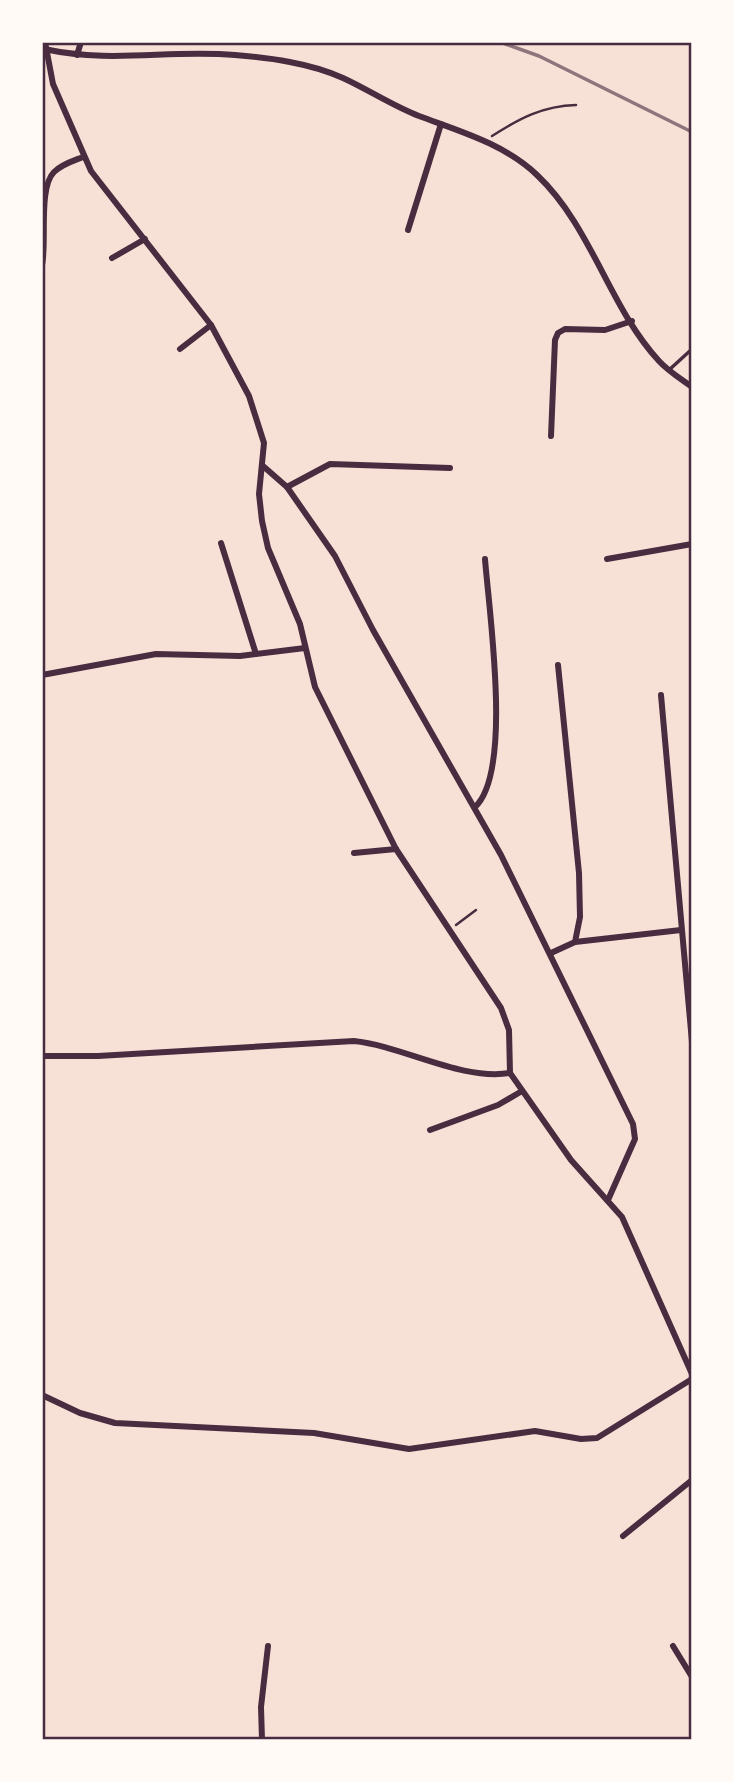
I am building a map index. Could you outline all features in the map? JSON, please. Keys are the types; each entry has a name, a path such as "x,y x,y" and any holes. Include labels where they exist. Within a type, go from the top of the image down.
{"street":[{"path":"77,55 82,42"},
{"path":"42,1395 90,1417 124,1424 314,1433 409,1449 535,1431 581,1439 597,1438 692,1377 632,1236 608,1200 571,1160 510,1073 506,1020 450,929 396,849 315,687 300,624 268,548 259,494 264,443 249,396 211,324 98,182 83,157 53,84 44,46 77,55 129,58 232,54 288,62 341,78 394,105 483,141 515,158 551,189 573,218 652,352 669,370 692,387"},
{"path":"408,230 441,124"},
{"path":"42,265 46,188 51,174 62,165 83,157"},
{"path":"112,258 145,239"},
{"path":"551,436 555,340 558,333 565,329 616,328 632,321"},
{"path":"180,349 211,324"},
{"path":"287,487 330,464 450,468"},
{"path":"263,466 287,487 335,556 373,630 475,807 551,953 635,1130 635,1139 608,1200"},
{"path":"222,543 256,654"},
{"path":"607,559 692,544"},
{"path":"475,807 481,802 491,780 496,737 485,559"},
{"path":"42,675 156,654 256,654 305,648"},
{"path":"558,664 579,873 580,917 575,942"},
{"path":"661,695 692,1042"},
{"path":"354,853 396,849"},
{"path":"551,953 575,942 681,930"},
{"path":"42,1056 98,1056 354,1041 376,1043 477,1073 510,1073"},
{"path":"430,1130 498,1105 522,1091"},
{"path":"623,1536 692,1480"},
{"path":"262,1740 261,1707 268,1646"},
{"path":"673,1646 692,1677"}],"lane":[{"path":"669,370 692,349"}],"path":[{"path":"483,141 527,114 555,106 576,105"},
{"path":"450,929 476,910"}],"railway":[{"path":"500,42 539,56 692,132"}]}
